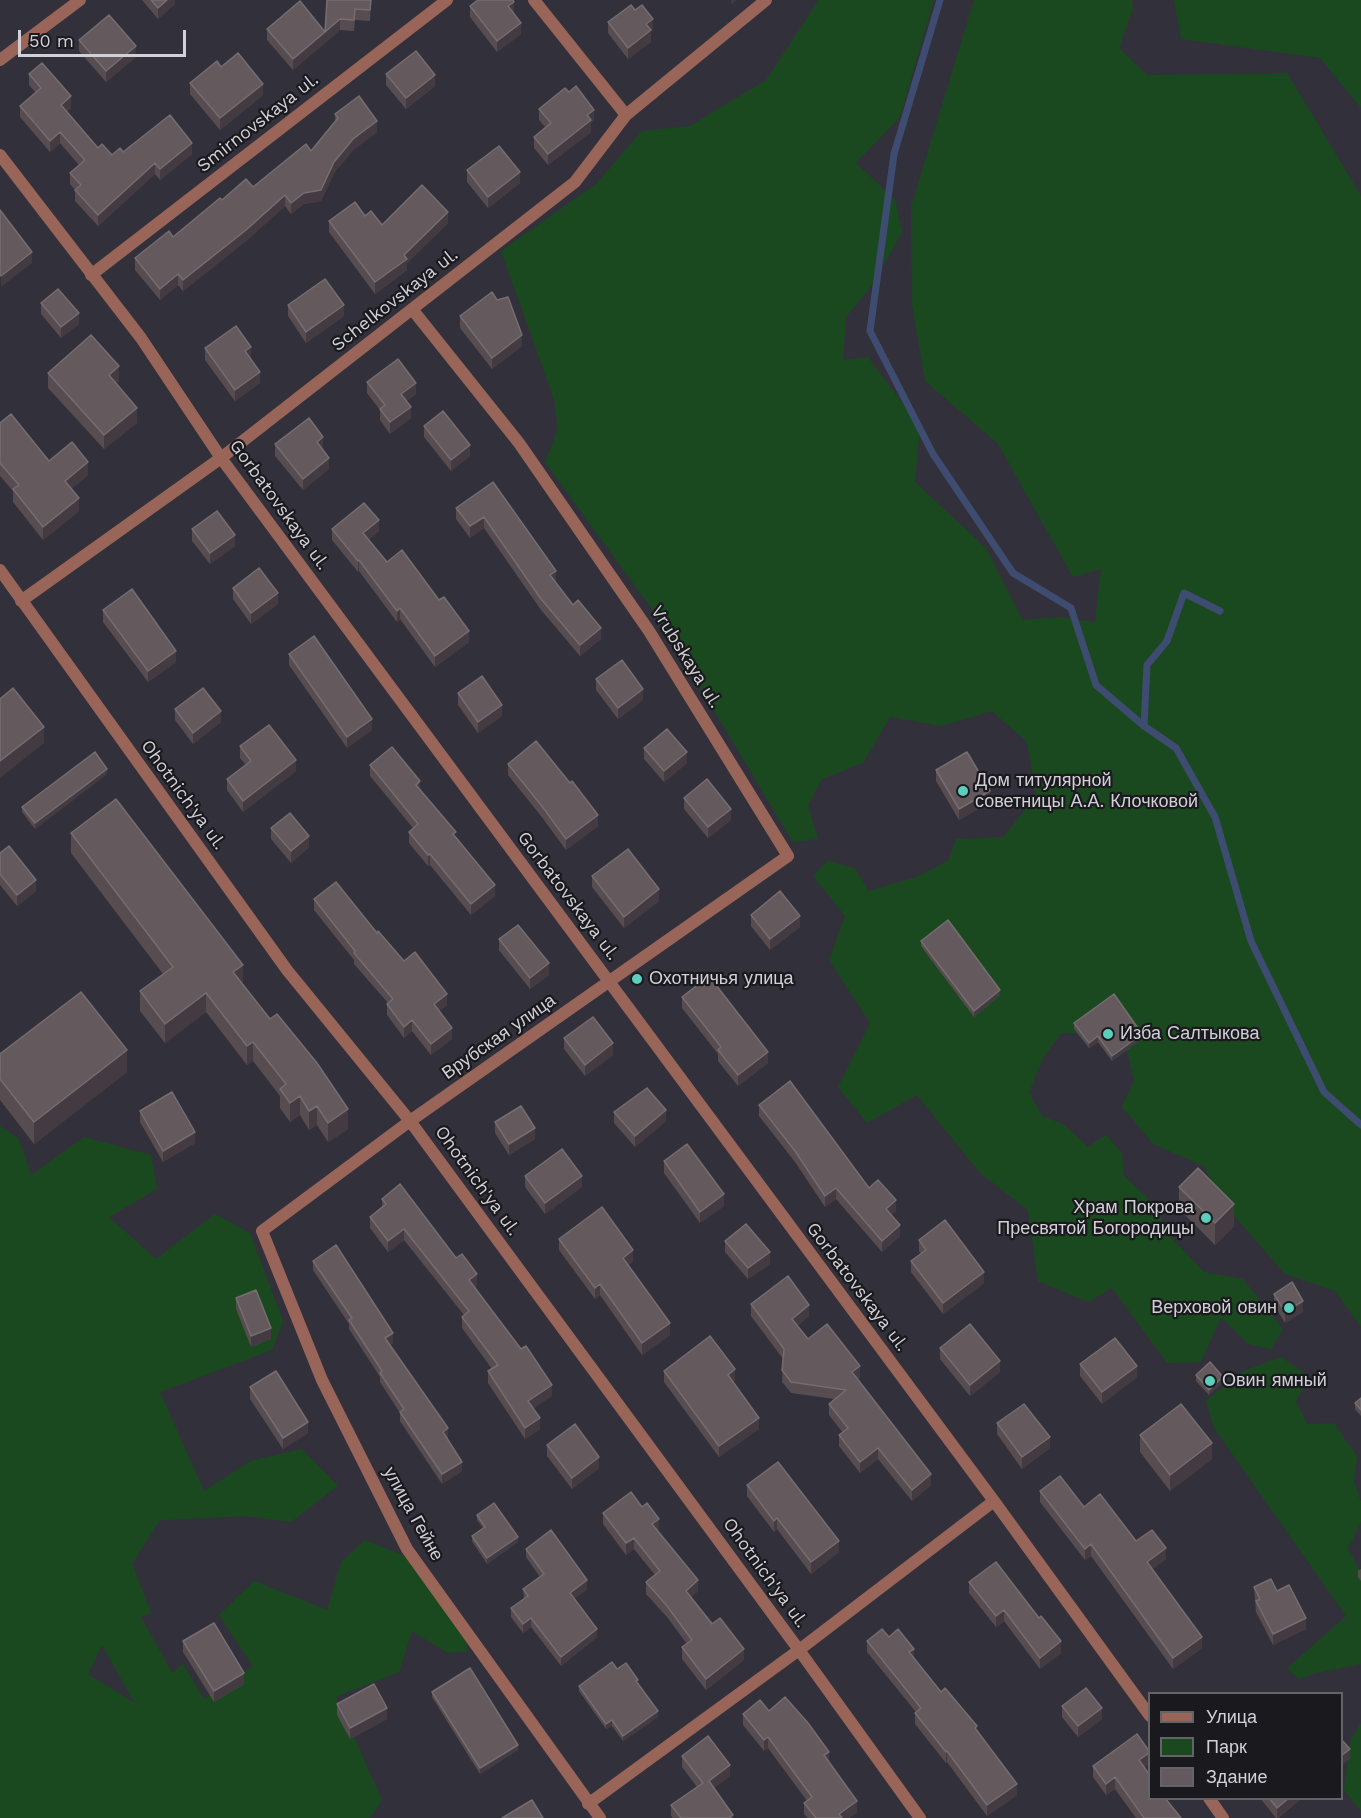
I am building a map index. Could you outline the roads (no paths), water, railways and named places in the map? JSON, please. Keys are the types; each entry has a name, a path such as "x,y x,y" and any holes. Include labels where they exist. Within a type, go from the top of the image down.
{"street":[{"path":"0,60 80,0"},
{"name":"Smirnovskaya ul.","path":"91,275 447,0"},
{"path":"534,0 626,115"},
{"name":"Schelkovskaya ul.","path":"21,601 221,458 575,182 626,115 766,0"},
{"name":"Gorbatovskaya ul.","path":"0,156 141,338 221,458 994,1502 1148,1715"},
{"name":"Vrubskaya ul.","path":"412,309 519,443 650,631 788,856 609,982"},
{"name":"Ohotnich'ya ul.","path":"0,570 287,970 410,1121 800,1650 920,1818"},
{"name":"Врубская улица","path":"262,1231 410,1121 609,982"},
{"name":"улица Гейне","path":"262,1231 322,1380 407,1549 600,1818"},
{"path":"588,1804 800,1650 994,1502"},
{"path":"1210,1800 1223,1818"}],"waterway":[{"path":"940,0 894,154 870,331 933,454 1013,573 1071,608 1096,685 1144,726 1176,748 1215,817 1251,941 1324,1092 1361,1125"},
{"path":"1144,726 1147,665 1167,641 1184,593 1220,611"}],"place":[{"name":"Дом титулярной советницы А.А. Клочковой","path":"963,791"},
{"name":"Охотничья улица","path":"637,979"},
{"name":"Изба Салтыкова","path":"1108,1034"},
{"name":"Храм Покрова Пресвятой Богородицы","path":"1206,1218"},
{"name":"Верховой овин","path":"1289,1308"},
{"name":"Овин ямный","path":"1210,1381"}]}
